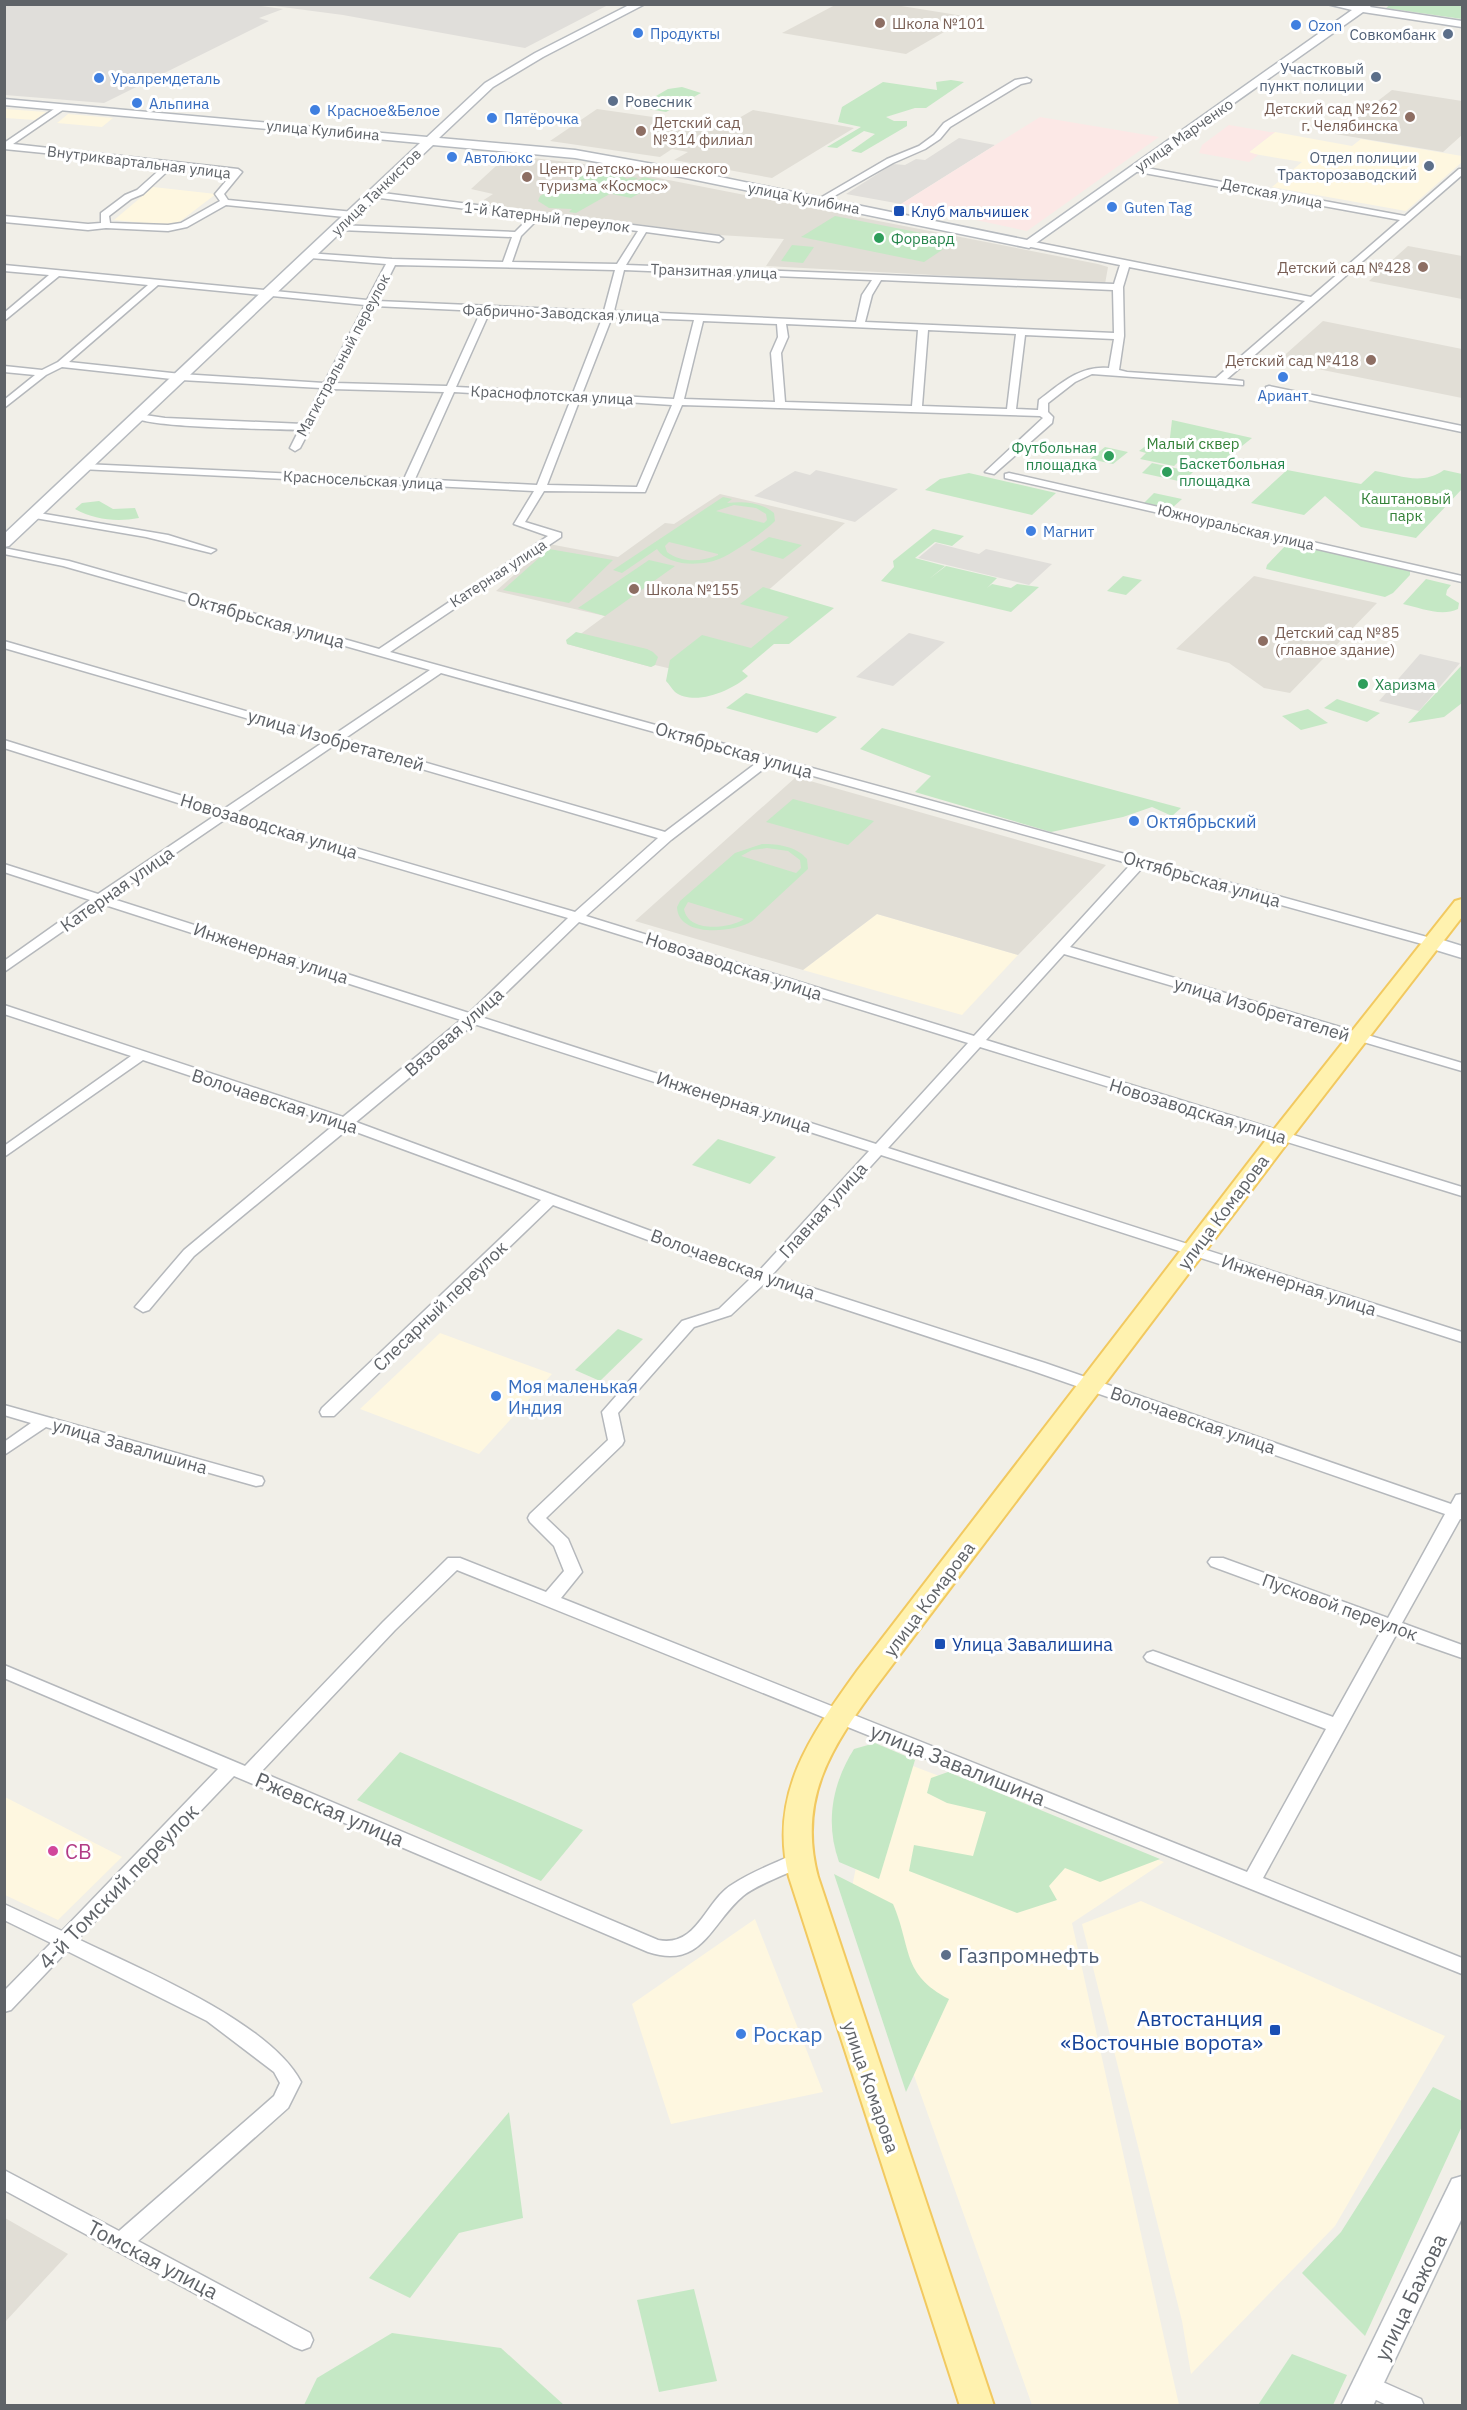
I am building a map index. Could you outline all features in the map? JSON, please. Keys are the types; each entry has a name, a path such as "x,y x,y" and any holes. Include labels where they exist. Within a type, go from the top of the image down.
{"main road":[{"name":"улица Комарова","path":"977,2406 820,1935 799,1860 797,1814 802,1785 817,1751 840,1716 1280,1137 1462,904"}],"street":[{"name":"улица Танкистов","path":"4,543 354,215 430,139 501,77 539,55 640,4"},
{"path":"1332,4 1364,7 1462,24"},
{"name":"улица Марченко","path":"1029,244 1364,7"},
{"path":"1345,21 1425,19"},
{"path":"819,201 890,161 902,158 943,133 947,125 1018,82 1027,80"},
{"name":"улица Кулибина","path":"4,102 430,139 586,156 1312,300"},
{"path":"5,146 63,107"},
{"name":"Внутриквартальная улица","path":"5,146 238,172 219,194 225,202"},
{"path":"106,225 105,215 128,197 140,192 170,165"},
{"name":"Детская улица","path":"1136,169 1407,219"},
{"path":"1220,380 1462,171"},
{"name":"1-й Катерный переулок","path":"375,195 720,238"},
{"name":"Внутриквартальная улица","path":"4,219 88,227 106,225 168,228 184,225 225,202 354,215"},
{"path":"506,265 517,235 537,215"},
{"path":"340,227 517,235"},
{"name":"Катерная улица","path":"381,653 556,535 519,524 541,488 608,315 620,267 644,229"},
{"name":"Транзитная улица","path":"310,255 392,261 620,267 1118,287"},
{"name":"Магистральный переулок","path":"295,447 392,261"},
{"path":"1114,370 1119,336 1118,287 1125,266 1123,263"},
{"name":"Фабрично-Заводская улица","path":"4,268 369,303 486,310 1119,336"},
{"path":"4,318 56,274"},
{"path":"860,325 867,295 878,277"},
{"path":"4,405 43,373 61,364 155,283"},
{"path":"408,482 448,389 486,310"},
{"path":"678,402 699,318"},
{"path":"780,404 776,353 783,337 781,322"},
{"path":"917,408 923,328"},
{"path":"1011,413 1021,332"},
{"name":"Краснофлотская улица","path":"61,364 180,377 328,386 448,389 574,398 678,402 1043,413"},
{"path":"4,369 43,373"},
{"path":"990,472 1048,421 1048,417 1043,413 1043,402 1086,370 1114,370 1126,375 1240,383"},
{"path":"1269,389 1462,429"},
{"name":"Красносельская улица","path":"84,467 541,488 641,490 678,402"},
{"path":"138,417 165,421 306,427"},
{"name":"Южноуральская улица","path":"1009,476 1462,579"},
{"path":"33,515 88,526 179,539 211,550"},
{"name":"Октябрьская улица","path":"4,551 65,562 381,653 1462,952"},
{"name":"улица Изобретателей","path":"4,644 334,738 668,837"},
{"name":"Катерная улица","path":"4,968 334,738 439,669"},
{"name":"Новозаводская улица","path":"4,744 226,813 577,917 976,1043 1462,1192"},
{"name":"Вязовая улица","path":"143,1306 189,1253 473,1017 577,917 668,837 768,760"},
{"name":"Главная улица","path":"549,1600 573,1572 562,1543 536,1518 616,1441 610,1412 688,1324 726,1312 762,1277 1140,862"},
{"name":"Инженерная улица","path":"4,868 1462,1337"},
{"name":"улица Изобретателей","path":"1061,949 1462,1067"},
{"name":"Волочаевская улица","path":"4,1009 346,1123 762,1277 1460,1508"},
{"path":"4,1153 140,1056"},
{"name":"Слесарный переулок","path":"328,1412 551,1199"},
{"name":"улица Завалишина","path":"4,1410 256,1482"},
{"path":"4,1450 44,1421"},
{"path":"1252,1881 1392,1625 1460,1508"},
{"name":"улица Завалишина","path":"454,1562 1462,1966"},
{"name":"4-й Томский переулок","path":"4,2004 65,1941 454,1562"},
{"name":"Пусковой переулок","path":"1217,1562 1462,1652"},
{"path":"1153,1657 1337,1726"},
{"name":"Ржевская улица","path":"4,1671 656,1947 670,1950 687,1945 704,1929 737,1890 799,1860"},
{"path":"4,1911 213,2015 281,2066 291,2082 281,2102 121,2242"},
{"name":"Томская улица","path":"4,2179 302,2340"},
{"name":"улица Бажова","path":"1362,2395 1462,2188"},
{"path":"1362,2395 1413,2406"}],"shaded area":[{"path":"247,4 283,9 259,18 269,21 104,103 5,95 5,5"},
{"path":"608,4 525,48 343,15 267,5"},
{"name":"Школа №101","path":"835,5 895,5 970,17 906,54 782,33"},
{"name":"Детский сад №262 г. Челябинска","path":"1392,90 1462,101 1462,135 1443,152 1335,134"},
{"path":"4,109 46,112 35,120 5,118"},
{"path":"597,109 723,127 753,110 854,128 772,178 674,160 688,152 672,149 660,157 550,141"},
{"path":"68,114 113,118 102,127 57,123"},
{"path":"1040,117 1159,137 1027,231 901,204"},
{"path":"1229,125 1275,132 1249,152 1258,155 1249,162 1199,153 1202,145"},
{"path":"1275,132 1352,146 1361,139 1462,156 1462,162 1406,211 1272,187 1302,162 1248,153"},
{"path":"959,138 995,145 901,204 846,194 893,164 905,165 916,159 925,160"},
{"path":"508,155 592,165 1098,264 1108,267 1105,284 766,266 784,239 719,235 479,203 493,194 471,189"},
{"path":"153,187 216,194 174,226 114,220"},
{"name":"Детский сад №428","path":"1408,246 1462,256 1462,299 1369,281"},
{"name":"Детский сад №418","path":"1323,321 1462,349 1462,398 1278,361"},
{"path":"816,470 898,489 855,522 754,496 795,471 810,475"},
{"name":"Школа №155","path":"720,494 845,523 757,600 804,613 723,681 655,665 651,667 567,644 605,616 496,591 549,544 618,557 665,523 674,524"},
{"path":"936,543 979,554 986,549 1052,564 1029,585 918,558"},
{"name":"Детский сад №85 (главное здание)","path":"1254,576 1377,603 1290,693 1264,688 1229,663 1176,649"},
{"path":"909,633 945,642 893,686 856,677"},
{"path":"1420,654 1460,663 1419,711 1379,701"},
{"path":"796,777 1106,865 1018,955 877,914 803,970 635,921"},
{"path":"877,914 1018,955 962,1015 803,970"},
{"path":"440,1333 552,1374 479,1454 360,1409"},
{"path":"879,1753 1164,1862 1072,1923 1179,2405 1032,2405 850,1897"},
{"path":"5,1797 122,1857 58,1920 5,1895"},
{"path":"1141,1901 1445,2036 1335,2226 1191,2374 1182,2321 1082,1924"},
{"path":"755,1919 823,2092 671,2124 632,2004"},
{"path":"5,2218 68,2254 5,2322"}],"green space":[{"path":"1391,4 1462,5 1462,19 1386,8"},
{"path":"951,80 964,82 926,108 915,108 886,117 894,121 907,121 907,126 861,153 851,151 875,134 864,131 837,148 827,147 861,127 838,122 842,107 883,82 937,90 936,82"},
{"path":"682,87 701,93 666,112 637,107 668,89"},
{"path":"608,172 619,174 627,179 638,178 576,213 569,212 572,209 549,208 538,201 540,196 579,175"},
{"path":"644,177 662,181 631,198 612,194"},
{"name":"Форвард","path":"835,216 957,240 924,262 801,237"},
{"path":"792,245 814,247 803,263 781,261"},
{"name":"Малый сквер","path":"1172,420 1252,438 1218,465 1180,460 1174,466 1140,459 1146,453 1139,451 1147,445 1169,446"},
{"name":"Футбольная площадка","path":"1105,447 1128,452 1113,464 1090,459"},
{"name":"Баскетбольная площадка","path":"1152,463 1193,472 1183,482 1142,473"},
{"name":"Каштановый парк","path":"1287,470 1361,484 1375,471 1419,478 1435,475 1444,470 1462,474 1462,489 1416,538 1361,527 1325,496 1304,515 1251,503"},
{"path":"969,473 1056,493 1032,515 925,490 940,479"},
{"path":"1154,493 1182,499 1172,508 1144,503"},
{"path":"723,497 732,499 727,503 752,503 774,513 775,521 770,526 719,559 695,564 677,562 662,555 657,549 622,573 613,570","holes":["734,505 756,508 766,514 767,520 764,523 716,511","669,542 718,554 718,555 699,560 685,560 667,552 665,546"]},
{"path":"99,501 113,509 135,508 139,518 106,519 90,516 75,509 82,503"},
{"path":"933,529 964,536 952,546 935,542 915,558 945,566 929,579 946,566 997,578 987,588 992,584 1011,588 1017,584 1039,587 1011,612 881,581 894,567 893,561"},
{"path":"769,537 802,545 783,559 750,550"},
{"path":"1289,542 1410,570 1410,575 1393,593 1385,597 1266,569 1267,565"},
{"path":"549,549 613,560 569,603 503,590"},
{"path":"649,560 675,566 605,616 578,608"},
{"path":"1123,576 1142,580 1126,595 1107,591"},
{"path":"1426,579 1451,585 1446,595 1459,603 1458,609 1438,612 1403,604"},
{"path":"763,587 834,608 789,644 774,644 742,671 748,676 733,687 713,695 693,698 675,692 666,681 670,660 702,635 751,648 789,617 740,604"},
{"path":"576,632 647,649 658,657 655,665 651,667 567,644 566,640"},
{"path":"1462,665 1462,703 1444,717 1408,723"},
{"path":"746,693 837,717 817,733 726,708"},
{"path":"1337,699 1380,713 1367,722 1324,708"},
{"path":"1308,709 1328,723 1301,730 1282,716"},
{"path":"882,728 1181,808 1172,816 1152,807 1123,817 1051,832 915,792 931,776 860,749"},
{"path":"793,799 874,821 848,845 766,822"},
{"path":"762,844 786,847 798,851 807,859 808,869 752,921 744,925 708,930 687,924 680,917 677,907 680,901 735,853","holes":["767,848 788,851 800,860 801,868 796,873 741,856 752,850","688,902 744,919 719,927 701,925 687,917 684,909"]},
{"path":"718,1139 776,1157 750,1184 692,1165"},
{"path":"618,1329 643,1339 600,1381 575,1370"},
{"path":"875,1743 915,1760 879,1879 839,1862 832,1833 833,1804 846,1762 854,1749"},
{"path":"400,1752 583,1830 541,1881 357,1800"},
{"path":"948,1772 1160,1859 1100,1882 1065,1868 1049,1886 1057,1900 1017,1913 909,1871 914,1845 973,1856 986,1812 947,1803 927,1793 931,1778"},
{"path":"834,1874 893,1904 915,1970 934,1990 949,1999 906,2092"},
{"path":"1433,2087 1462,2101 1462,2126 1365,2336 1302,2273 1341,2232"},
{"path":"509,2112 523,2218 459,2233 410,2298 369,2278"},
{"path":"694,2289 717,2381 659,2392 637,2300"},
{"path":"392,2333 501,2348 564,2405 304,2405 317,2378"},
{"path":"1292,2354 1347,2375 1333,2405 1258,2405"}],"place":[{"name":"Школа №101","path":"880,23"},
{"name":"Ozon","path":"1296,25"},
{"name":"Продукты","path":"638,33"},
{"name":"Совкомбанк","path":"1448,34"},
{"name":"Участковый пункт полиции","path":"1376,77"},
{"name":"Уралремдеталь","path":"99,78"},
{"name":"Ровесник","path":"613,101"},
{"name":"Альпина","path":"137,103"},
{"name":"Красное&Белое","path":"315,110"},
{"name":"Детский сад №262 г. Челябинска","path":"1410,117"},
{"name":"Пятёрочка","path":"492,118"},
{"name":"Детский сад №314 филиал","path":"641,131"},
{"name":"Автолюкс","path":"452,157"},
{"name":"Отдел полиции Тракторозаводский","path":"1429,166"},
{"name":"Центр детско-юношеского туризма «Космос»","path":"527,177"},
{"name":"Guten Tag","path":"1112,207"},
{"name":"Клуб мальчишек","path":"899,211"},
{"name":"Форвард","path":"879,238"},
{"name":"Детский сад №428","path":"1423,267"},
{"name":"Детский сад №418","path":"1371,360"},
{"name":"Ариант","path":"1283,377"},
{"name":"Футбольная площадка","path":"1109,456"},
{"name":"Баскетбольная площадка","path":"1167,472"},
{"name":"Магнит","path":"1031,531"},
{"name":"Школа №155","path":"634,589"},
{"name":"Детский сад №85 (главное здание)","path":"1263,641"},
{"name":"Харизма","path":"1363,684"},
{"name":"Октябрьский","path":"1134,821"},
{"name":"Моя маленькая Индия","path":"496,1396"},
{"name":"Улица Завалишина","path":"940,1644"},
{"name":"СВ","path":"53,1851"},
{"name":"Газпромнефть","path":"946,1955"},
{"name":"Автостанция «Восточные ворота»","path":"1275,2030"},
{"name":"Роскар","path":"741,2034"}]}
